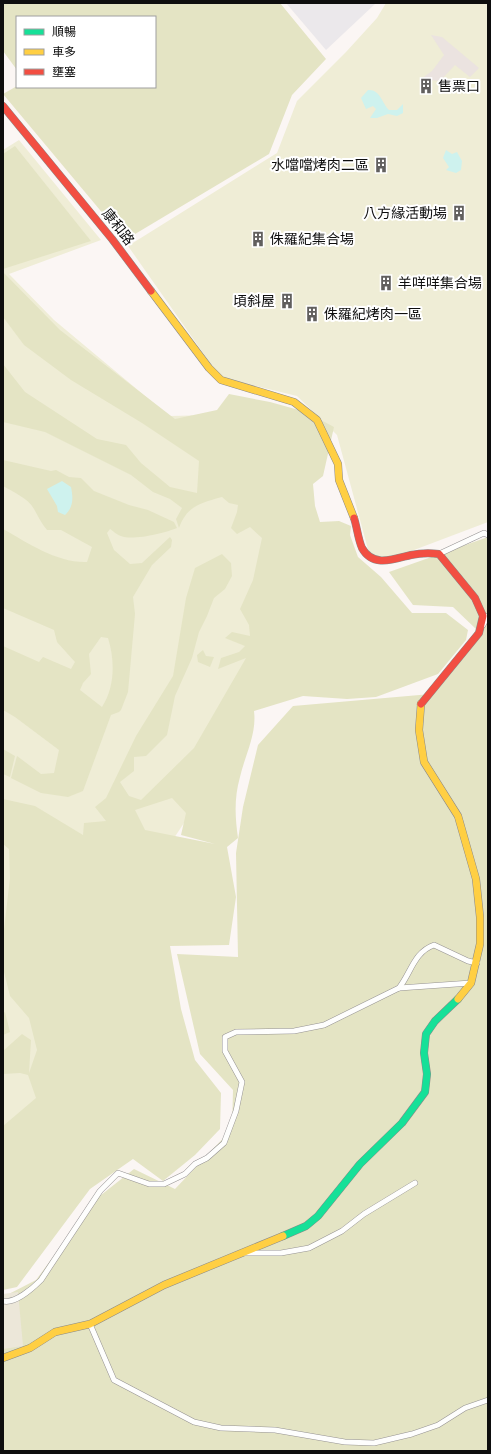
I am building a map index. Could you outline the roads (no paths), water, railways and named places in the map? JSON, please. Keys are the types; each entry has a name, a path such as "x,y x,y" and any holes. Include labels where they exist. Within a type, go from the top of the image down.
{"street":[{"name":"康和路","path":"3,106 112,239 209,368 221,380 294,402 317,420 338,464 338,480 352,509 362,547 369,557 382,562 412,555 427,553 439,554"},
{"path":"479,633 483,616 475,598 439,554 484,533 488,535"},
{"path":"3,1358 30,1348 56,1332 90,1324 164,1285 306,1226 318,1216 360,1164 402,1123 425,1092 426,1074 424,1053 426,1034 435,1021 464,994 471,983 477,963 480,944 480,917 476,879 458,816 424,762 419,730 421,702 479,633 488,616"},
{"path":"399,988 405,981 416,957 425,948 430,946 434,945 468,961 477,963"},
{"path":"3,1301 14,1300 32,1289 41,1280 100,1191 118,1173 149,1184 164,1184 185,1174 195,1164 207,1158 224,1143 236,1111 242,1082 225,1051 225,1037 236,1032 294,1031 324,1025 399,988 471,983"},
{"path":"238,1253 281,1253 309,1248 342,1231 364,1214 415,1183"},
{"path":"90,1324 114,1380 194,1422 221,1428 275,1430 345,1442 374,1443 412,1434 438,1425 465,1408 488,1400"}],"water":[{"path":"368,90 372,90 378,94 389,110 397,110 403,104 403,113 397,116 388,114 377,118 370,118 376,109 373,106 366,109 361,98"},
{"path":"446,150 452,154 457,152 462,161 461,170 456,173 446,170 449,167 443,158"},
{"path":"62,481 71,487 72,494 70,509 65,515 58,512 57,506 47,489"}],"place":[{"name":"售票口","path":"426,86"},
{"name":"水噹噹烤肉二區","path":"381,165"},
{"name":"八方緣活動場","path":"459,213"},
{"name":"侏羅紀集合場","path":"258,239"},
{"name":"羊咩咩集合場","path":"386,283"},
{"name":"頃斜屋","path":"287,301"},
{"name":"侏羅紀烤肉一區","path":"312,314"}]}
